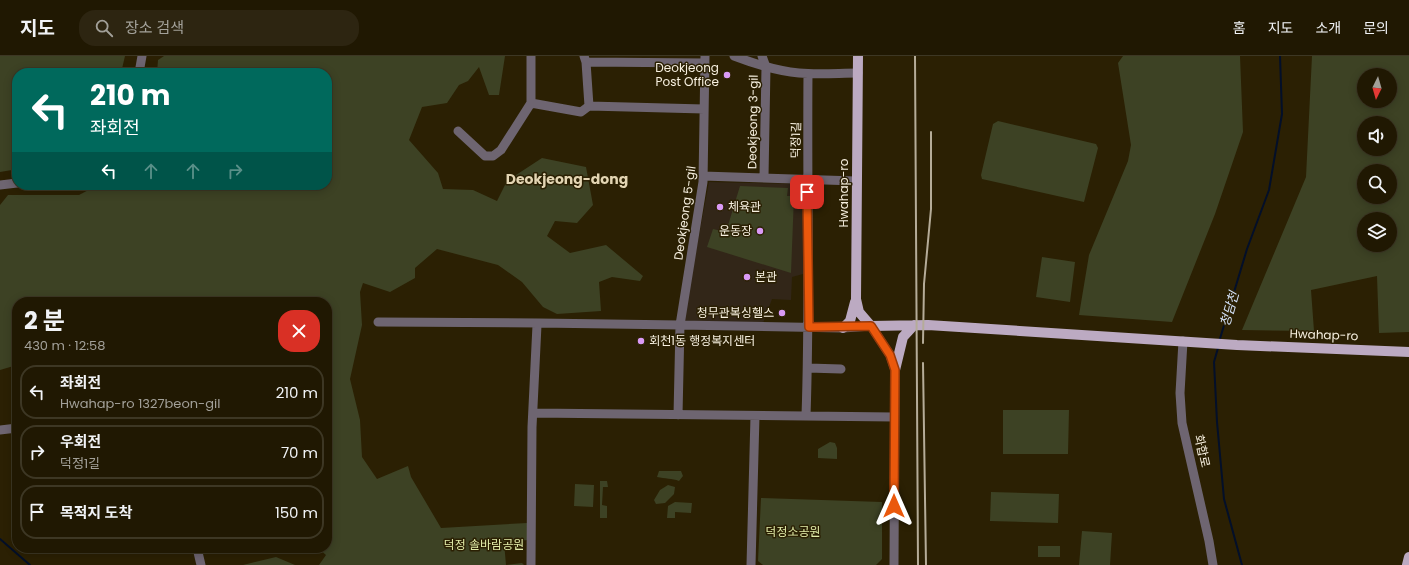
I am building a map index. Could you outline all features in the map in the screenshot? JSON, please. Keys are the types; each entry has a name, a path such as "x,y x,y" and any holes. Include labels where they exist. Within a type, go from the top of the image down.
{"main road":[{"name":"Hwahap-ro","path":"858,56 856,294 859,312 871,326"},
{"path":"847,327 850,321 856,294"},
{"path":"895,370 903,337 911,325"},
{"path":"871,326 928,325 1183,341"},
{"name":"Hwahap-ro","path":"1183,341 1237,345 1409,352"},
{"path":"1388,351 1409,357"},
{"path":"1407,565 1409,557"}],"street":[{"path":"140,68 142,56"},
{"path":"458,131 484,156 493,156 500,150 531,103 531,56"},
{"path":"734,56 766,67 808,74 858,73"},
{"path":"762,56 766,67"},
{"path":"588,106 585,59 705,60"},
{"name":"Deokjeong 5-gil","path":"678,415 680,325 704,176 705,60"},
{"name":"Deokjeong 3-gil","path":"764,177 766,67"},
{"name":"덕정1길","path":"806,416 809,327 807,178 808,74"},
{"path":"531,103 581,112 588,106 704,109"},
{"path":"704,176 807,178 856,181"},
{"path":"0,184 12,183"},
{"path":"378,322 809,327 871,326 890,355 895,370 894,565"},
{"path":"531,565 536,326 539,323"},
{"name":"화합로","path":"1183,341 1180,393 1182,423 1213,565"},
{"path":"808,368 841,369"},
{"path":"534,412 894,417"},
{"path":"750,565 755,416"},
{"path":"0,430 12,429"},
{"path":"198,553 201,565"}],"shaded area":[{"path":"709,182 803,184 803,274 792,277 791,300 772,299 763,323 683,321"}],"green space":[{"path":"0,56 125,56 122,68 12,68 12,170 0,172"},
{"name":"덕정 솔바람공원","path":"164,56 505,56 499,95 489,95 479,67 468,81 459,85 447,103 422,107 409,140 438,173 443,189 473,190 497,201 507,181 542,158 586,167 593,205 577,223 555,221 547,236 570,253 606,245 643,276 640,281 612,277 599,282 601,311 557,314 543,307 522,282 498,265 437,249 415,268 415,278 390,292 363,283 360,292 362,325 350,379 360,420 362,457 377,479 408,466 411,477 441,528 527,523 528,540 504,542 506,565 319,565 326,555 324,553 332,553 332,297 12,297 12,366 0,370 0,205 8,195 79,195 88,190 332,190 332,68 157,68 158,60"},
{"path":"1123,56 1240,56 1243,132 1215,214 1172,322 1079,315 1089,255 1128,161 1131,145 1118,63"},
{"path":"1312,56 1409,56 1409,332 1379,333 1377,276 1311,290 1314,331 1242,330 1306,177"},
{"path":"998,121 1096,144 1098,148 1084,202 982,179 981,175 993,124"},
{"name":"운동장","path":"740,186 788,188 787,196 794,196 791,273 707,247 713,229 726,232"},
{"path":"1042,257 1075,262 1070,302 1036,297"},
{"path":"1003,410 1069,410 1068,454 1003,454"},
{"path":"830,442 835,443 837,448 837,459 818,458 818,449"},
{"path":"659,471 681,471 683,476 679,481 657,477"},
{"path":"600,481 607,481 608,487 603,487 602,505 607,506 607,518 600,518"},
{"path":"575,484 594,485 593,507 574,506"},
{"path":"668,485 675,487 674,494 665,503 656,504 654,500 660,490"},
{"path":"991,492 1059,494 1058,523 990,521"},
{"name":"덕정소공원","path":"761,498 882,502 882,559 876,565 763,565 758,561"},
{"path":"675,502 692,503 691,513 675,512 675,518 667,518 668,506"},
{"path":"1082,531 1112,533 1110,565 1079,565"},
{"path":"1038,546 1060,546 1060,557 1038,557"},
{"path":"276,557 295,565 243,565"},
{"path":"522,563 524,565 506,565"}],"waterway":[{"name":"청담천","path":"1219,342 1247,249 1269,190 1282,114 1280,56"},
{"name":"청담천","path":"1218,348 1214,362 1217,422 1224,499 1242,565"},
{"path":"0,539 12,549"},
{"path":"16,553 30,565"}],"railway":[{"path":"915,56 918,565"},
{"path":"923,343 924,284 931,209 931,132"},
{"path":"923,363 926,565"}],"place":[{"name":"Deokjeong Post Office","path":"727,75"},
{"name":"체육관","path":"720,207"},
{"name":"운동장","path":"760,231"},
{"name":"본관","path":"747,277"},
{"name":"청무관복싱헬스","path":"782,313"},
{"name":"회천1동 행정복지센터","path":"641,341"}],"district":[{"name":"Deokjeong-dong","path":"567,179"}],"route":[{"path":"807,192 809,327 843,328 871,326 893,361 895,370 894,506"}]}
